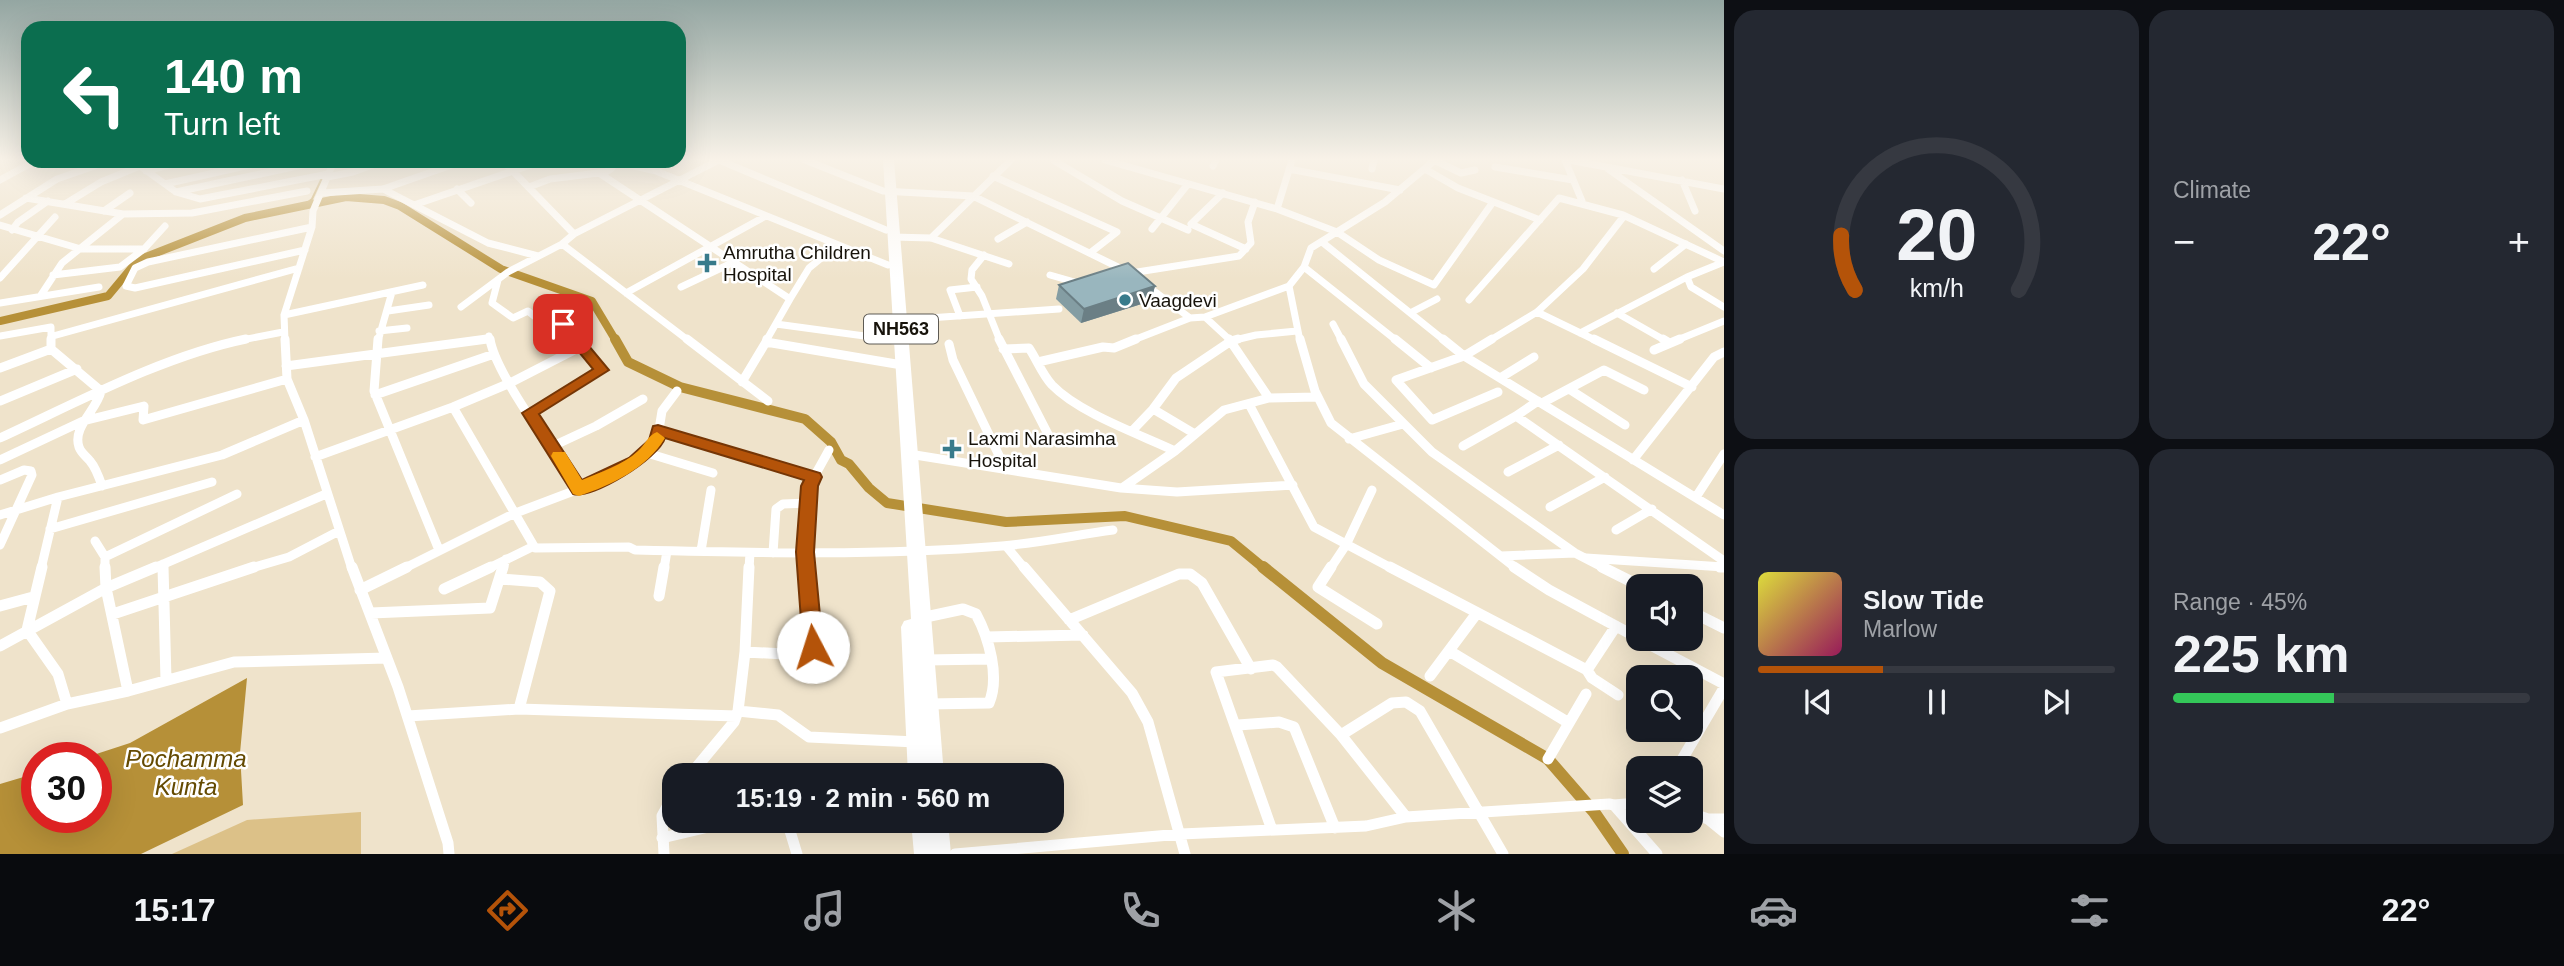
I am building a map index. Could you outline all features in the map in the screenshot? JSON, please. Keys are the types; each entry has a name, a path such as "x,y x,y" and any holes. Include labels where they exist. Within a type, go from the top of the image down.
{"highway":[{"name":"NH563","path":"887,200 900,320 918,763"},
{"name":"NH563","path":"889,233 888,265 895,364 907,463"},
{"name":"NH563","path":"911,551 921,618 932,763"},
{"path":"923,833 925,854"},
{"path":"938,833 940,854"}],"street":[{"path":"0,215 23,200"},
{"path":"40,200 122,214 153,216 202,212 263,200"},
{"path":"65,204 72,200"},
{"path":"104,211 120,200"},
{"path":"318,200 284,315 287,379 304,419 326,494 360,590 408,716 448,842 449,854"},
{"path":"404,200 488,243 538,256"},
{"path":"414,205 428,200"},
{"path":"468,200 471,203"},
{"path":"542,200 574,233"},
{"path":"635,200 790,299"},
{"path":"461,307 508,272 562,244 574,233 645,200"},
{"path":"721,200 888,265"},
{"path":"811,200 889,233 931,239 1009,264"},
{"path":"931,239 969,200"},
{"path":"981,200 1131,273 1190,318"},
{"path":"1046,200 1117,232 1090,253"},
{"path":"1120,200 1188,230"},
{"path":"1152,229 1176,200"},
{"path":"1216,200 1191,224 1246,248"},
{"path":"1247,200 1337,232 1379,260 1434,285 1493,202"},
{"path":"1277,209 1280,200"},
{"path":"1038,362 1103,347 1114,348 1190,318 1205,317 1289,286 1304,267 1311,248 1385,200"},
{"path":"1488,200 1540,220"},
{"path":"1469,300 1557,200"},
{"path":"1573,200 1624,216 1724,262"},
{"path":"1652,200 1724,251"},
{"path":"1690,200 1695,211"},
{"path":"0,234 6,227 48,201"},
{"path":"1131,273 1239,256 1251,243 1248,222 1255,202"},
{"path":"41,295 53,275 122,214"},
{"path":"1498,392 1432,420 1396,380 1464,356 1537,312 1583,269 1624,216"},
{"path":"0,278 55,217"},
{"path":"626,293 764,217"},
{"path":"998,239 1027,222"},
{"path":"53,275 120,267 144,249 165,226"},
{"path":"6,227 81,249 144,249"},
{"path":"305,250 135,288 125,286 135,268 148,262 312,227"},
{"path":"1322,242 1464,356 1724,515"},
{"path":"562,244 768,401"},
{"path":"1654,268 1686,244"},
{"path":"742,382 812,265 836,246"},
{"path":"984,256 970,275 990,314 1003,349 1051,440"},
{"path":"681,287 734,262"},
{"path":"1580,333 1687,277 1724,262"},
{"path":"1101,272 1111,264"},
{"path":"1304,267 1431,368"},
{"path":"52,336 299,268"},
{"path":"1050,275 1073,283 1090,279"},
{"path":"1687,277 1691,286 1724,307"},
{"path":"498,280 492,303 513,317 528,311 534,316"},
{"path":"284,315 422,285"},
{"path":"1289,286 1297,331 1316,397 1331,423 1501,556 1549,590 1626,631"},
{"path":"0,303 99,287"},
{"path":"960,316 950,290 977,287"},
{"path":"391,292 388,312 379,331 375,395 439,550"},
{"path":"1410,313 1437,299"},
{"path":"388,312 429,305"},
{"path":"900,320 1059,309"},
{"path":"1537,312 1692,387"},
{"path":"1618,313 1668,342"},
{"path":"1205,317 1231,341 1269,398"},
{"path":"1654,350 1724,321"},
{"path":"530,413 602,370 563,324"},
{"path":"776,324 894,341"},
{"path":"1333,324 1364,384 1442,460 1578,555 1626,579"},
{"path":"0,336 50,326 53,328 51,349"},
{"path":"379,331 407,328"},
{"path":"1132,430 1153,409 1176,379 1231,341 1256,335 1297,331"},
{"path":"0,438 101,391 208,349 283,332"},
{"path":"286,366 376,356 489,337 494,354 510,383 579,489"},
{"path":"766,342 895,364"},
{"path":"948,344 953,360 1006,470"},
{"path":"315,457 453,407 510,383 582,346"},
{"path":"1003,349 1029,348 1057,388 1093,413 1175,451"},
{"path":"0,368 51,349"},
{"path":"51,349 101,391"},
{"path":"1633,460 1714,357 1724,352"},
{"path":"375,395 494,354"},
{"path":"1500,378 1534,357"},
{"path":"0,401 77,369"},
{"path":"1463,446 1540,402 1604,370 1644,390"},
{"path":"0,460 83,421 144,406 143,420 287,379"},
{"path":"1569,389 1625,425"},
{"path":"101,391 95,409 83,421 78,438 79,447 96,468 102,486"},
{"path":"360,590 513,514 579,489 635,462 657,442 662,411 677,391"},
{"path":"1121,488 1175,451 1224,411 1269,398 1316,397"},
{"path":"553,446 596,426 643,399"},
{"path":"1249,404 1314,527 1587,670 1592,678 1618,695"},
{"path":"453,407 534,546"},
{"path":"1153,409 1195,434"},
{"path":"1516,416 1724,561"},
{"path":"0,515 58,497 222,456 304,419"},
{"path":"1349,439 1403,424"},
{"path":"658,430 814,477"},
{"path":"1508,472 1559,445"},
{"path":"745,652 804,655 811,651 805,552 809,486 829,450"},
{"path":"647,453 713,472"},
{"path":"1696,497 1724,454"},
{"path":"907,463 1006,470 1121,488 1177,492 1293,485"},
{"path":"0,480 24,470 32,471 33,475 0,545"},
{"path":"1550,507 1605,477"},
{"path":"50,529 212,482"},
{"path":"701,551 711,490"},
{"path":"1372,491 1346,545 1318,587 1377,624"},
{"path":"105,557 236,494"},
{"path":"0,646 106,588 326,494"},
{"path":"58,497 27,630 58,674 67,704"},
{"path":"773,553 776,509 783,504 808,503"},
{"path":"1616,530 1652,509"},
{"path":"444,589 534,546 750,553 911,551 1006,546 1113,530"},
{"path":"113,614 214,578 289,557 339,531"},
{"path":"95,541 105,557 106,588 128,691"},
{"path":"1006,546 1120,676 1142,709 1185,854"},
{"path":"659,596 667,551"},
{"path":"699,763 737,713 745,652 750,553"},
{"path":"1501,556 1578,555 1724,567"},
{"path":"371,613 490,608 506,559"},
{"path":"163,564 166,680"},
{"path":"1069,621 1179,574 1190,574 1202,583 1251,669"},
{"path":"500,579 540,582 550,591 519,709"},
{"path":"0,606 33,597"},
{"path":"921,618 967,610 979,619 986,637 994,693 989,703 928,704"},
{"path":"1430,676 1451,652 1478,613"},
{"path":"1703,618 1724,628"},
{"path":"1587,670 1616,626"},
{"path":"986,637 1083,635"},
{"path":"1662,651 1724,686 1684,756"},
{"path":"1451,652 1569,723"},
{"path":"0,728 67,704 234,663 387,659"},
{"path":"924,660 990,659"},
{"path":"1272,830 1251,772 1238,725 1216,672 1273,665 1277,667 1341,735 1406,817"},
{"path":"1548,759 1586,694"},
{"path":"1341,735 1392,703 1412,704 1420,711 1503,854"},
{"path":"408,716 519,709 780,715 797,732 809,737 917,742"},
{"path":"1238,725 1279,722 1294,727 1335,828"},
{"path":"955,854 1181,834 1366,827 1406,817 1563,805 1626,804"},
{"path":"1611,805 1657,854"},
{"path":"1703,817 1724,819"},
{"path":"1708,819 1724,832"},
{"path":"662,833 664,854"},
{"path":"662,838 683,833"},
{"path":"791,833 797,854"}],"shaded area":[{"path":"361,812 361,854 172,854 247,820"}],"water":[{"name":"Pochamma Kunta","path":"247,678 240,753 243,805 141,854 0,854 0,784 21,778 21,833 112,833 112,749 130,743"}],"building":[{"path":"1128,263 1155,286 1084,309 1059,285"}],"waterway":[{"path":"302,207 311,200"},
{"path":"0,321 108,296 138,260 245,218 332,200"},
{"path":"382,200 400,206 501,269 592,301 616,341"},
{"path":"615,339 628,362 680,387 805,419 831,442 841,460 849,464 869,488 887,503 1006,522 1125,516 1231,541 1265,569"},
{"path":"1263,567 1382,663 1548,759 1594,812 1623,854"}],"slow traffic":[{"path":"559,456 579,489 635,462 647,453 657,442 657,438"}],"place":[{"name":"Amrutha Children Hospital","path":"707,263"},
{"name":"Vaagdevi","path":"1125,300"},
{"name":"Laxmi Narasimha Hospital","path":"952,449"}],"route":[{"path":"563,324 602,370 530,413 579,489 635,462 657,442 658,430 814,477 809,486 805,552 813,647"}]}
